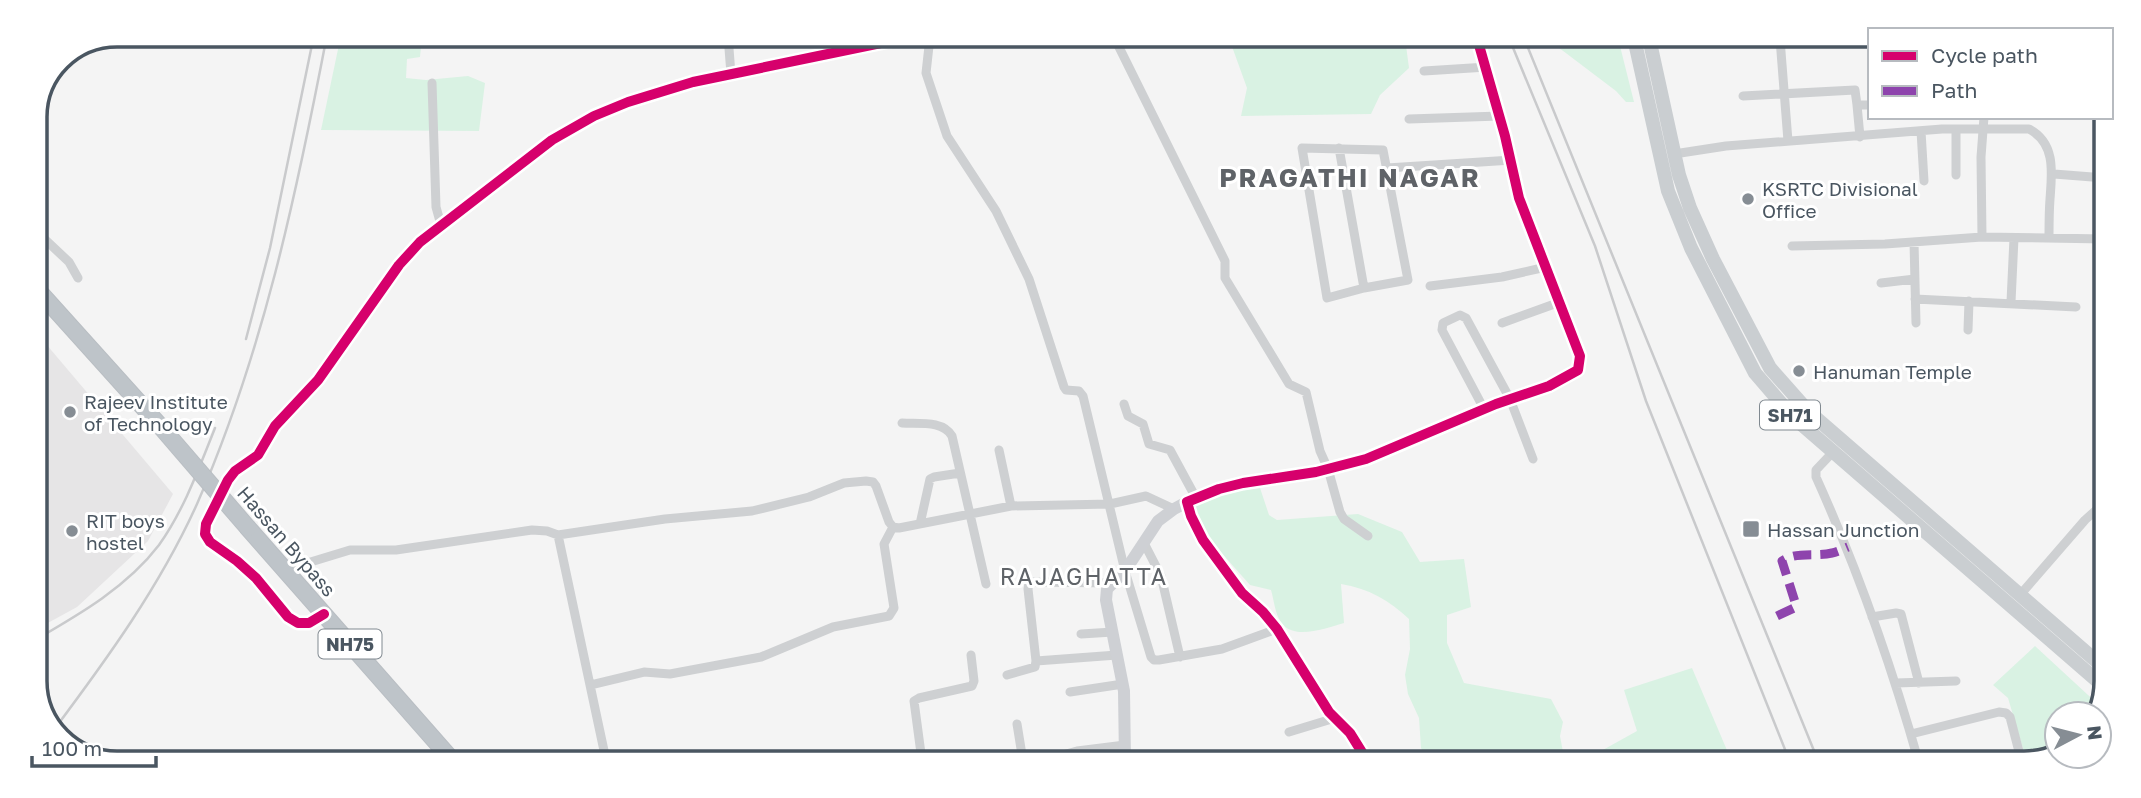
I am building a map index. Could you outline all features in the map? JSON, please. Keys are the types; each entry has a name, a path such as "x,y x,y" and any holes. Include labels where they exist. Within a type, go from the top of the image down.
{"highway":[{"name":"Hassan Bypass","path":"47,300 444,751"}],"main road":[{"name":"SH71","path":"1636,47 1668,191 1706,262 1770,368 1804,407 2094,677"},
{"name":"SH71","path":"1651,47 1674,154 1706,262 1755,373 1793,417 1833,452 2003,590 2020,595 2094,659"},
{"path":"1793,417 1804,407"}],"street":[{"path":"729,47 731,74"},
{"path":"324,614 309,623 298,623 288,617 256,578 210,542 205,534 206,524 228,480 235,471 258,455 275,426 318,380 399,265 420,242 552,139 594,116 666,89 862,47"},
{"path":"929,47 926,73 947,136 996,211 1029,279 1064,387 1069,391 1079,391 1083,396 1125,571 1151,657 1159,660 1233,646 1277,629"},
{"path":"1119,47 1224,261 1225,278 1289,384 1306,393 1320,451 1344,519 1368,536"},
{"path":"1125,751 1123,684 1106,600 1107,589 1125,571 1158,521 1192,500 1243,482 1366,459 1484,409 1549,386 1578,370 1580,356 1519,198 1500,116 1480,47"},
{"path":"1781,47 1788,141"},
{"path":"1424,71 1486,67"},
{"path":"432,83 436,207 441,225"},
{"path":"1743,96 1856,90 1860,136"},
{"path":"1857,105 1868,105"},
{"path":"1409,120 1500,116"},
{"path":"1982,237 1981,157 1984,119"},
{"path":"1674,154 1726,146 1921,131 2029,128 2044,140 2053,174 2049,238"},
{"path":"1956,129 1956,175"},
{"path":"1921,131 1924,181"},
{"path":"1301,148 1383,150 1387,168 1408,281 1364,288 1328,298 1301,148"},
{"path":"1339,148 1364,288"},
{"path":"1387,168 1511,160"},
{"path":"2053,174 2094,177"},
{"path":"1792,246 1982,237 2094,239"},
{"path":"2011,302 2014,238"},
{"path":"47,241 69,262 78,278"},
{"path":"1914,242 1916,323"},
{"path":"1430,286 1502,277 1546,267"},
{"path":"1881,283 1915,279"},
{"path":"1915,299 2076,307"},
{"path":"1968,330 1969,301"},
{"path":"1502,323 1560,302"},
{"path":"1484,409 1442,330 1443,323 1460,315 1466,318 1510,399 1533,459"},
{"path":"1124,404 1128,416 1143,424 1149,444 1170,450 1192,500 1191,516 1203,540 1242,593 1277,629 1335,718 1362,751"},
{"path":"902,424 942,426 948,429 952,436 986,584"},
{"path":"999,450 1011,506"},
{"path":"1833,452 1816,470 1816,477 1848,547 1896,683 1916,751"},
{"path":"919,524 930,480 960,473"},
{"path":"286,572 350,550 396,550 532,530 558,535 665,519 752,511 809,498 844,483 866,481 877,486 889,522 893,527 899,528 1011,506 1110,504 1150,496 1174,509"},
{"path":"2020,595 2094,512"},
{"path":"590,685 644,672 670,674 761,657 833,627 890,616 894,608 884,544 893,527"},
{"path":"558,535 604,751"},
{"path":"1144,543 1161,576 1180,657"},
{"path":"1007,675 1035,667 1029,583 1113,583"},
{"path":"1872,617 1896,612 1901,614 1919,682"},
{"path":"1081,634 1112,632"},
{"path":"921,751 914,701 972,686 974,681 971,655"},
{"path":"1036,661 1117,655"},
{"path":"1896,683 1956,681"},
{"path":"1070,692 1123,684"},
{"path":"1911,734 1999,712 2006,713 2010,717 2019,751"},
{"path":"1289,732 1335,718"},
{"path":"1017,724 1021,751"},
{"path":"1077,751 1125,745"}],"shaded area":[{"name":"Rajeev Institute of Technology","path":"47,345 173,494 148,541 77,607 47,623"}],"green space":[{"path":"338,47 421,47 420,57 407,59 406,78 426,80 468,76 485,83 479,131 321,130"},
{"path":"1232,47 1406,47 1409,68 1380,95 1371,114 1241,116 1247,88"},
{"path":"1558,47 1620,47 1634,102 1626,102 1616,91"},
{"path":"1259,485 1269,515 1277,520 1358,514 1402,532 1420,562 1464,559 1471,607 1447,615 1447,643 1464,683 1551,699 1563,722 1560,736 1563,751 1422,751 1419,718 1408,694 1405,675 1410,649 1409,619 1378,596 1341,584 1344,623 1310,632 1286,628 1279,619 1271,590 1250,585 1210,540 1197,518 1194,504 1236,488"},
{"path":"2035,646 2091,698 2043,700 2043,748 2024,751 2008,698 1993,685"},
{"path":"1692,668 1727,751 1601,751 1637,731 1624,690"}],"railway":[{"path":"246,339 270,248 312,47"},
{"path":"60,721 113,649 166,564 197,504 220,447 241,390 275,273 325,47"},
{"path":"1513,47 1595,246 1646,401 1786,751"},
{"path":"1528,47 1814,751"},
{"path":"47,633 118,587 159,545 176,518 215,428"}],"marked path":[{"path":"1777,616 1796,605 1782,561 1800,555 1832,553 1848,547"}],"cycle path":[{"path":"324,614 309,623 298,623 288,617 256,578 210,542 205,534 206,524 228,480 235,471 258,455 275,426 318,380 399,265 420,242 552,140 594,116 628,102 693,82 862,47"},
{"path":"1361,751 1350,733 1329,712 1277,629 1242,593 1203,540 1187,502 1243,483 1316,472 1366,459 1496,404 1549,386 1578,370 1580,356 1519,198 1505,136 1480,47"}],"place":[{"name":"KSRTC Divisional Office","path":"1748,199"},
{"name":"Hanuman Temple","path":"1799,371"},
{"name":"Rajeev Institute of Technology","path":"70,412"},
{"name":"Hassan Junction","path":"1751,529"},
{"name":"RIT boys hostel","path":"72,531"}],"district":[{"name":"PRAGATHI NAGAR","path":"1350,177"},
{"name":"RAJAGHATTA","path":"1084,576"}]}
